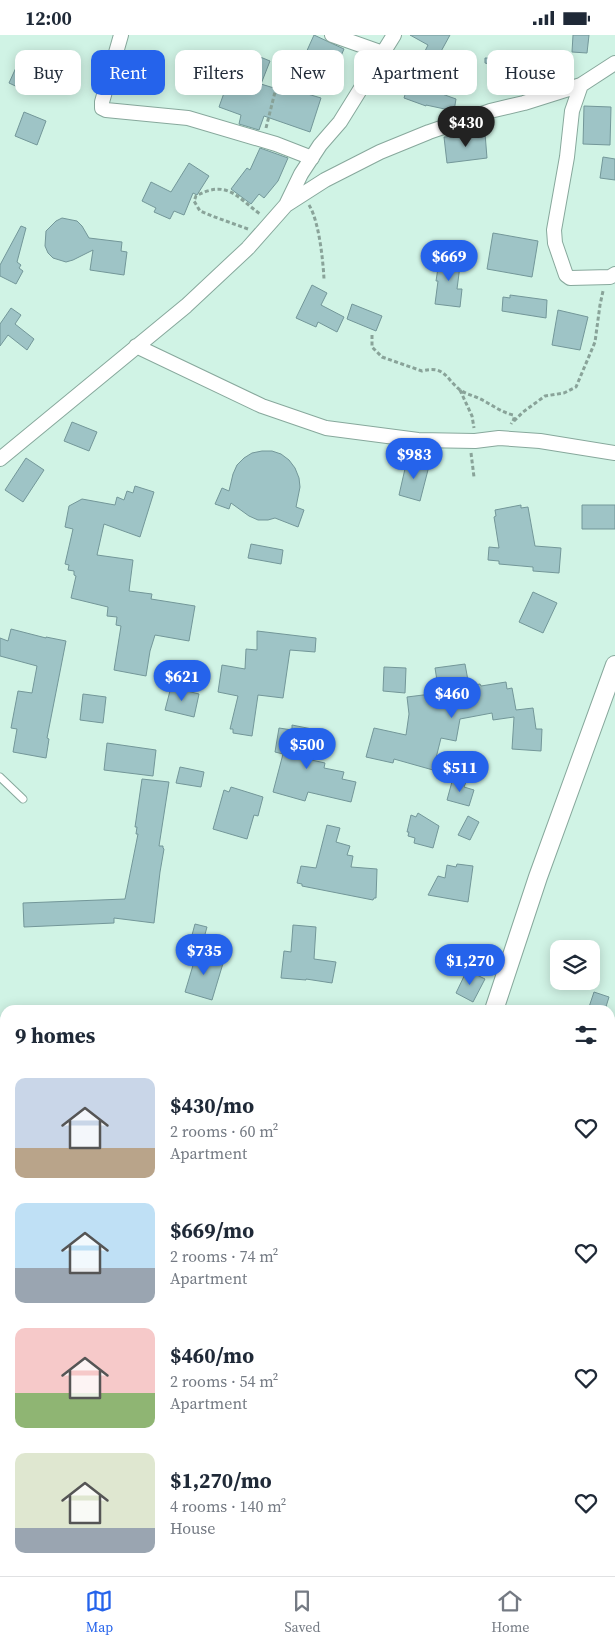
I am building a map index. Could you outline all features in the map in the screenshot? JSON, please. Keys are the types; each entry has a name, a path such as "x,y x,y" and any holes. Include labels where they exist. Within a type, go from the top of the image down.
{"street":[{"path":"121,35 102,102 102,108 106,110 188,118 263,140 312,158"},
{"path":"332,35 374,50"},
{"path":"385,50 394,35"},
{"path":"0,459 186,305 248,248 286,205 352,165 429,132 490,111 524,103 581,85 615,63"},
{"path":"581,85 572,111 567,157 554,230 554,243 566,275 570,279 613,276"},
{"path":"286,205 301,174 320,145 340,122 357,95"},
{"path":"136,346 262,406 326,428 418,440 475,441 500,438 569,445 615,453"},
{"path":"496,1005 538,877 615,665"}],"lane":[{"path":"0,777 23,799"}],"path":[{"path":"263,140 274,95"},
{"path":"259,235 252,230 200,211 194,201 196,196 212,190 230,191 270,222"},
{"path":"302,195 314,217 324,279"},
{"path":"500,438 523,412 545,396 564,393 576,387 595,342 601,299 613,276"},
{"path":"372,335 372,347 382,357 422,371 443,372 460,389 496,409 513,415 513,422"}],"building":[{"path":"314,35 344,49 344,50 307,50"},
{"path":"410,35 450,35 442,50 426,50 428,45"},
{"path":"573,35 589,35 587,53 574,52 572,50"},
{"path":"262,58 270,61 262,81"},
{"path":"15,70 15,86 9,83"},
{"path":"262,84 272,87 272,95 311,95 321,98 310,132 264,116 259,130 239,124 241,115 219,107 223,95 262,95"},
{"path":"405,95 445,95 456,99 454,111 426,106 404,98"},
{"path":"584,106 611,107 610,145 583,144"},
{"path":"24,112 46,121 37,145 15,136"},
{"path":"485,133 487,158 447,163 444,137"},
{"path":"260,148 288,158 278,181 264,198 259,194 251,204 231,189 247,168 250,170"},
{"path":"603,157 615,159 615,180 600,178"},
{"path":"189,163 209,176 197,195 193,193 184,215 174,211 170,219 154,212 156,208 142,201 151,182 171,192"},
{"path":"62,218 77,221 89,238 122,242 121,251 127,252 124,275 90,270 93,250 66,262 53,258 45,246 46,231"},
{"path":"21,226 26,228 17,262 21,265 19,268 23,271 16,284 0,276 0,265"},
{"path":"493,233 538,241 532,277 487,269"},
{"path":"440,255 461,258 457,289 462,289 460,307 435,304"},
{"path":"312,285 327,293 321,305 344,317 337,332 318,322 316,327 296,318"},
{"path":"510,295 547,300 546,318 502,311 503,297 510,298"},
{"path":"352,304 382,316 376,331 347,319"},
{"path":"11,308 21,315 15,324 34,339 27,350 8,335 0,346 0,324"},
{"path":"558,310 588,317 580,350 552,345"},
{"path":"72,422 97,432 89,451 64,441"},
{"path":"272,451 281,454 295,468 300,487 296,507 304,510 298,527 275,518 258,520 231,503 229,509 215,504 222,488 229,491 237,465 252,453"},
{"path":"26,458 44,470 23,502 5,490"},
{"path":"407,460 429,466 420,501 399,495"},
{"path":"135,486 154,492 140,537 104,524 97,555 133,560 129,591 152,594 151,599 195,606 189,641 155,635 146,676 114,670 121,626 116,625 117,617 107,616 108,607 71,598 76,576 74,571 68,570 69,565 65,564 73,529 65,527 69,506 82,499 115,505 117,497 124,500 127,491 133,493"},
{"path":"521,505 521,508 528,507 535,546 561,548 559,573 533,571 533,567 499,564 499,561 488,560 489,547 499,548 494,517 496,516 495,510"},
{"path":"582,505 615,505 615,529 582,529"},
{"path":"251,544 283,550 281,564 248,558"},
{"path":"533,592 557,603 543,633 519,622"},
{"path":"11,629 66,641 47,738 49,739 46,758 13,752 17,729 11,728 18,691 32,693 37,666 0,656 0,638 8,641"},
{"path":"257,631 316,638 315,652 290,650 283,698 258,695 252,736 233,733 233,729 230,729 238,696 218,692 222,665 245,669 246,649 257,650"},
{"path":"465,664 469,686 506,682 507,689 512,688 516,710 533,708 536,729 542,729 541,751 512,749 514,717 493,720 492,713 460,719 456,741 441,738 433,770 394,759 393,763 366,757 374,728 406,735 409,714 407,697 439,693 435,668"},
{"path":"384,667 406,668 405,693 383,691"},
{"path":"171,687 199,694 194,717 165,710"},
{"path":"83,694 106,697 103,723 80,720"},
{"path":"292,725 312,729 307,759 325,763 324,768 344,772 342,779 356,782 351,802 308,792 305,801 273,792 283,754 275,752 279,728 292,730"},
{"path":"107,743 156,750 153,776 104,770"},
{"path":"180,767 204,772 201,787 176,783"},
{"path":"453,778 466,782 464,787 474,790 469,806 447,800"},
{"path":"142,779 169,782 159,846 163,846 164,849 154,923 114,918 114,923 24,927 23,903 125,899 138,834 136,834 137,827 135,827"},
{"path":"231,787 263,797 258,816 254,815 247,839 213,829 224,790 229,792"},
{"path":"418,813 439,826 433,848 414,843 415,838 408,836 409,832 407,832 411,815 416,817"},
{"path":"468,816 479,822 470,840 458,835"},
{"path":"327,825 340,828 336,842 350,846 347,855 353,856 351,867 377,869 376,898 373,900 302,886 302,884 297,883 301,866 316,868"},
{"path":"457,864 473,866 468,902 428,895 438,876 445,878 447,865 456,867"},
{"path":"195,924 207,927 201,949 189,946"},
{"path":"293,925 316,927 314,959 336,962 332,983 281,978 284,951 291,952"},
{"path":"197,952 224,960 212,1000 185,992"},
{"path":"467,970 485,979 473,1002 456,993"},
{"path":"594,992 609,997 607,1005 590,1005"}]}
